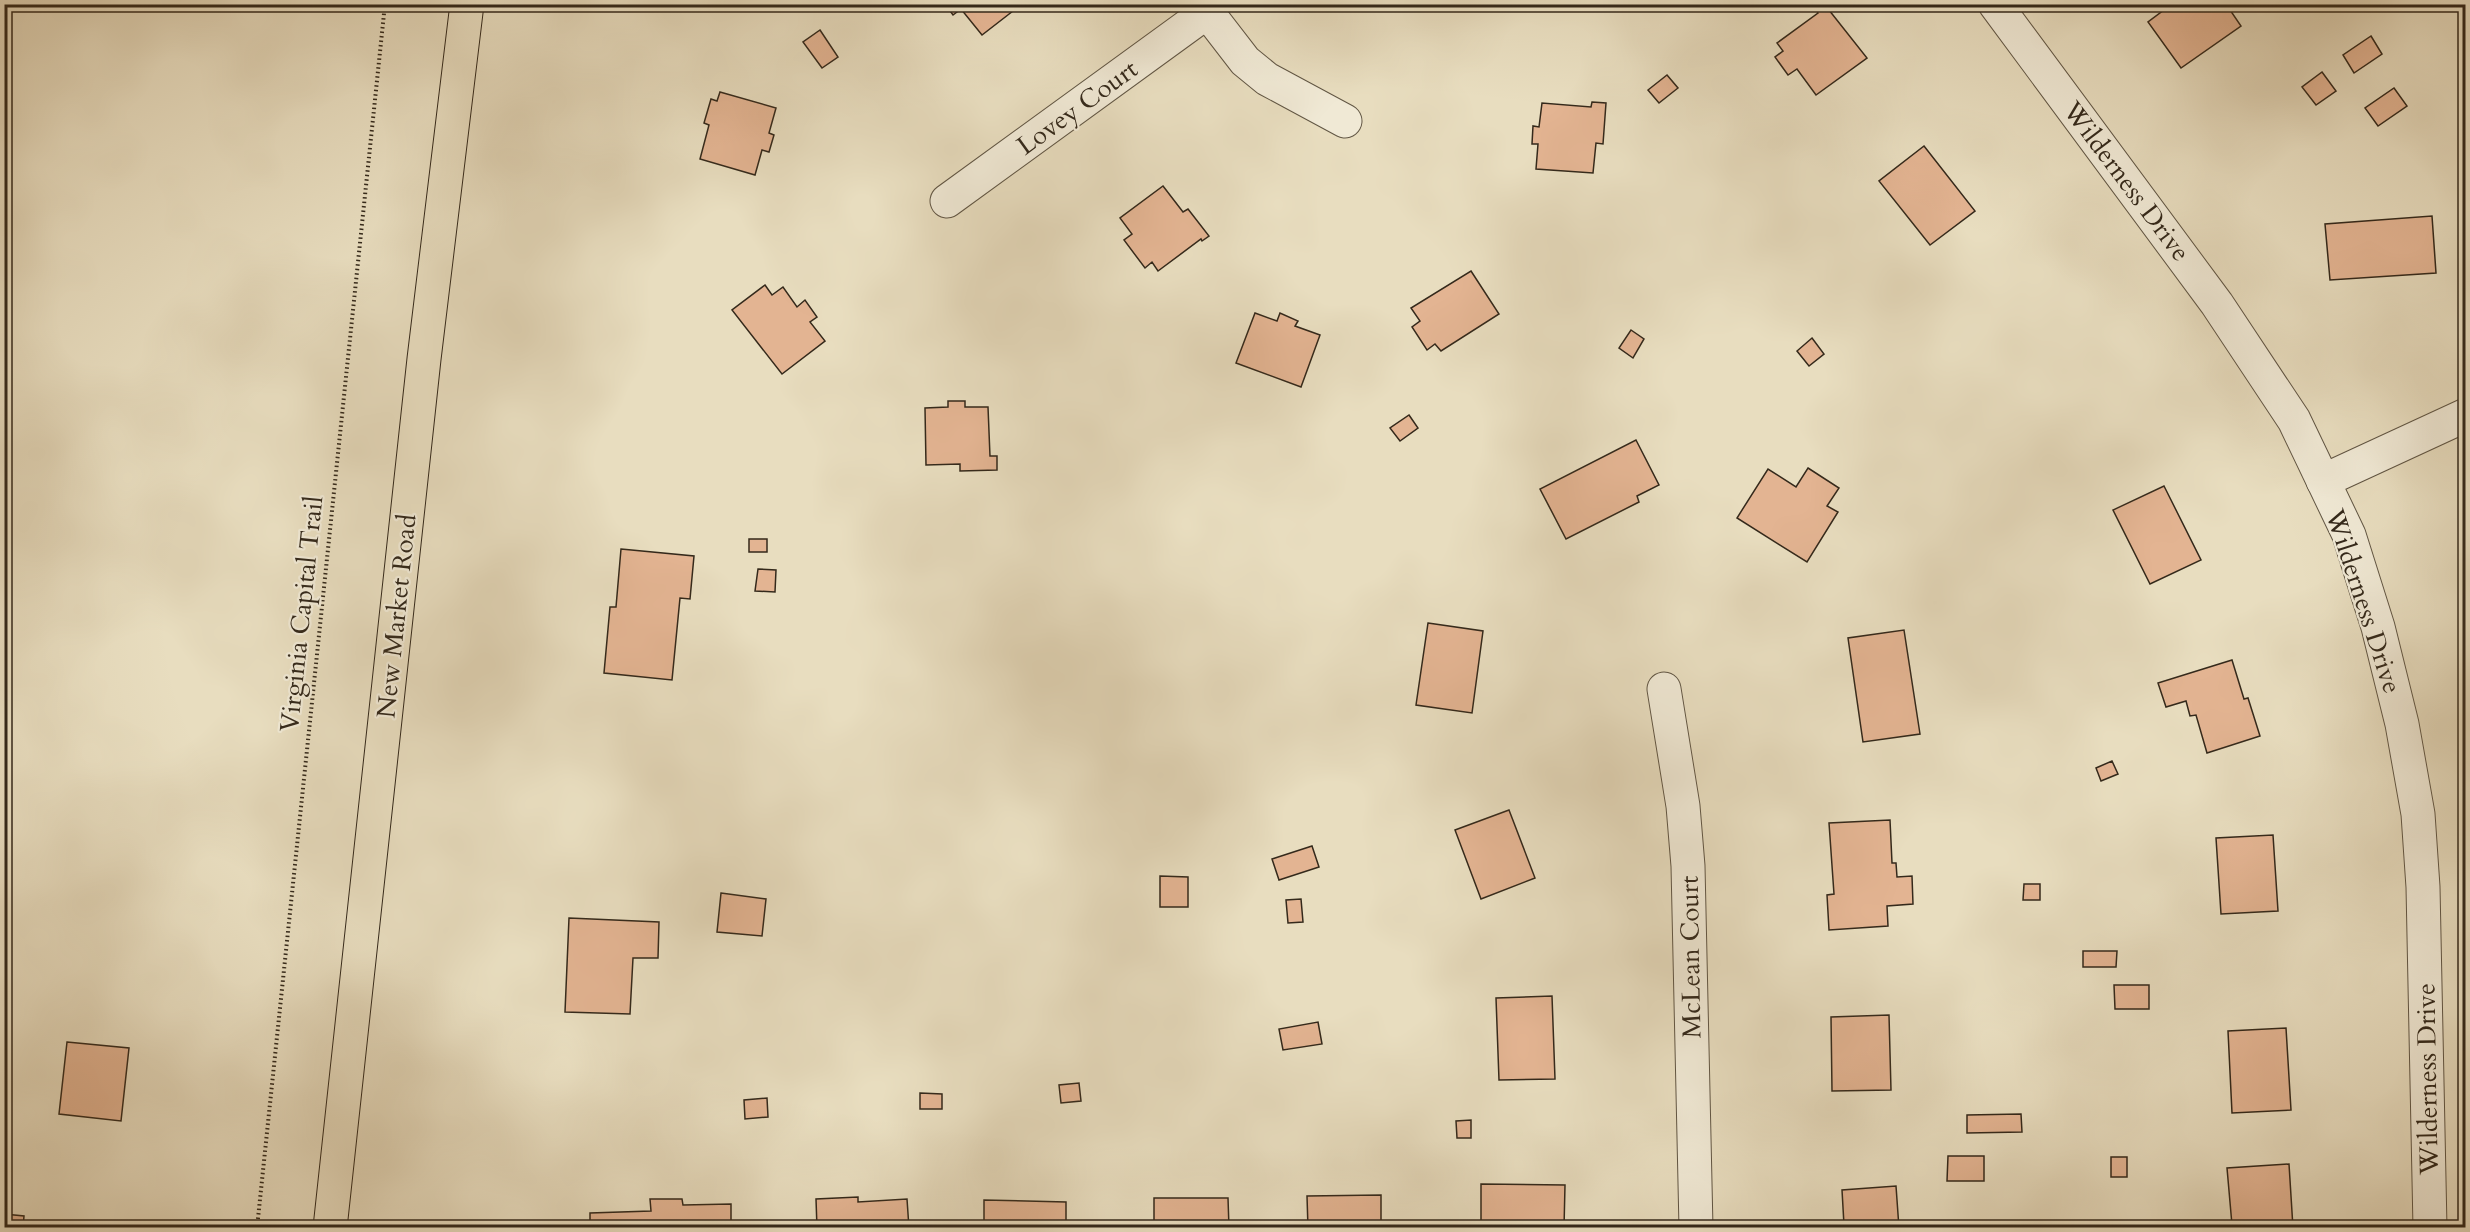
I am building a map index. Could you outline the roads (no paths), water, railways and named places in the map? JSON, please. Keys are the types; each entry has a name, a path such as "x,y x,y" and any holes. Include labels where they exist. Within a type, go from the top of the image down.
{"main road":[{"name":"New Market Road","path":"330,1227 424,359 467,4"}],"street":[{"name":"Wilderness Drive","path":"1995,4 2217,304 2294,420 2349,534 2378,627 2402,724 2418,814 2423,887 2430,1227"},
{"path":"1204,8 1245,61 1267,79 1345,121"},
{"name":"Lovey Court","path":"947,201 1204,8"},
{"path":"2323,481 2466,415"},
{"name":"McLean Court","path":"1664,689 1683,806 1688,866 1696,1227"}]}
